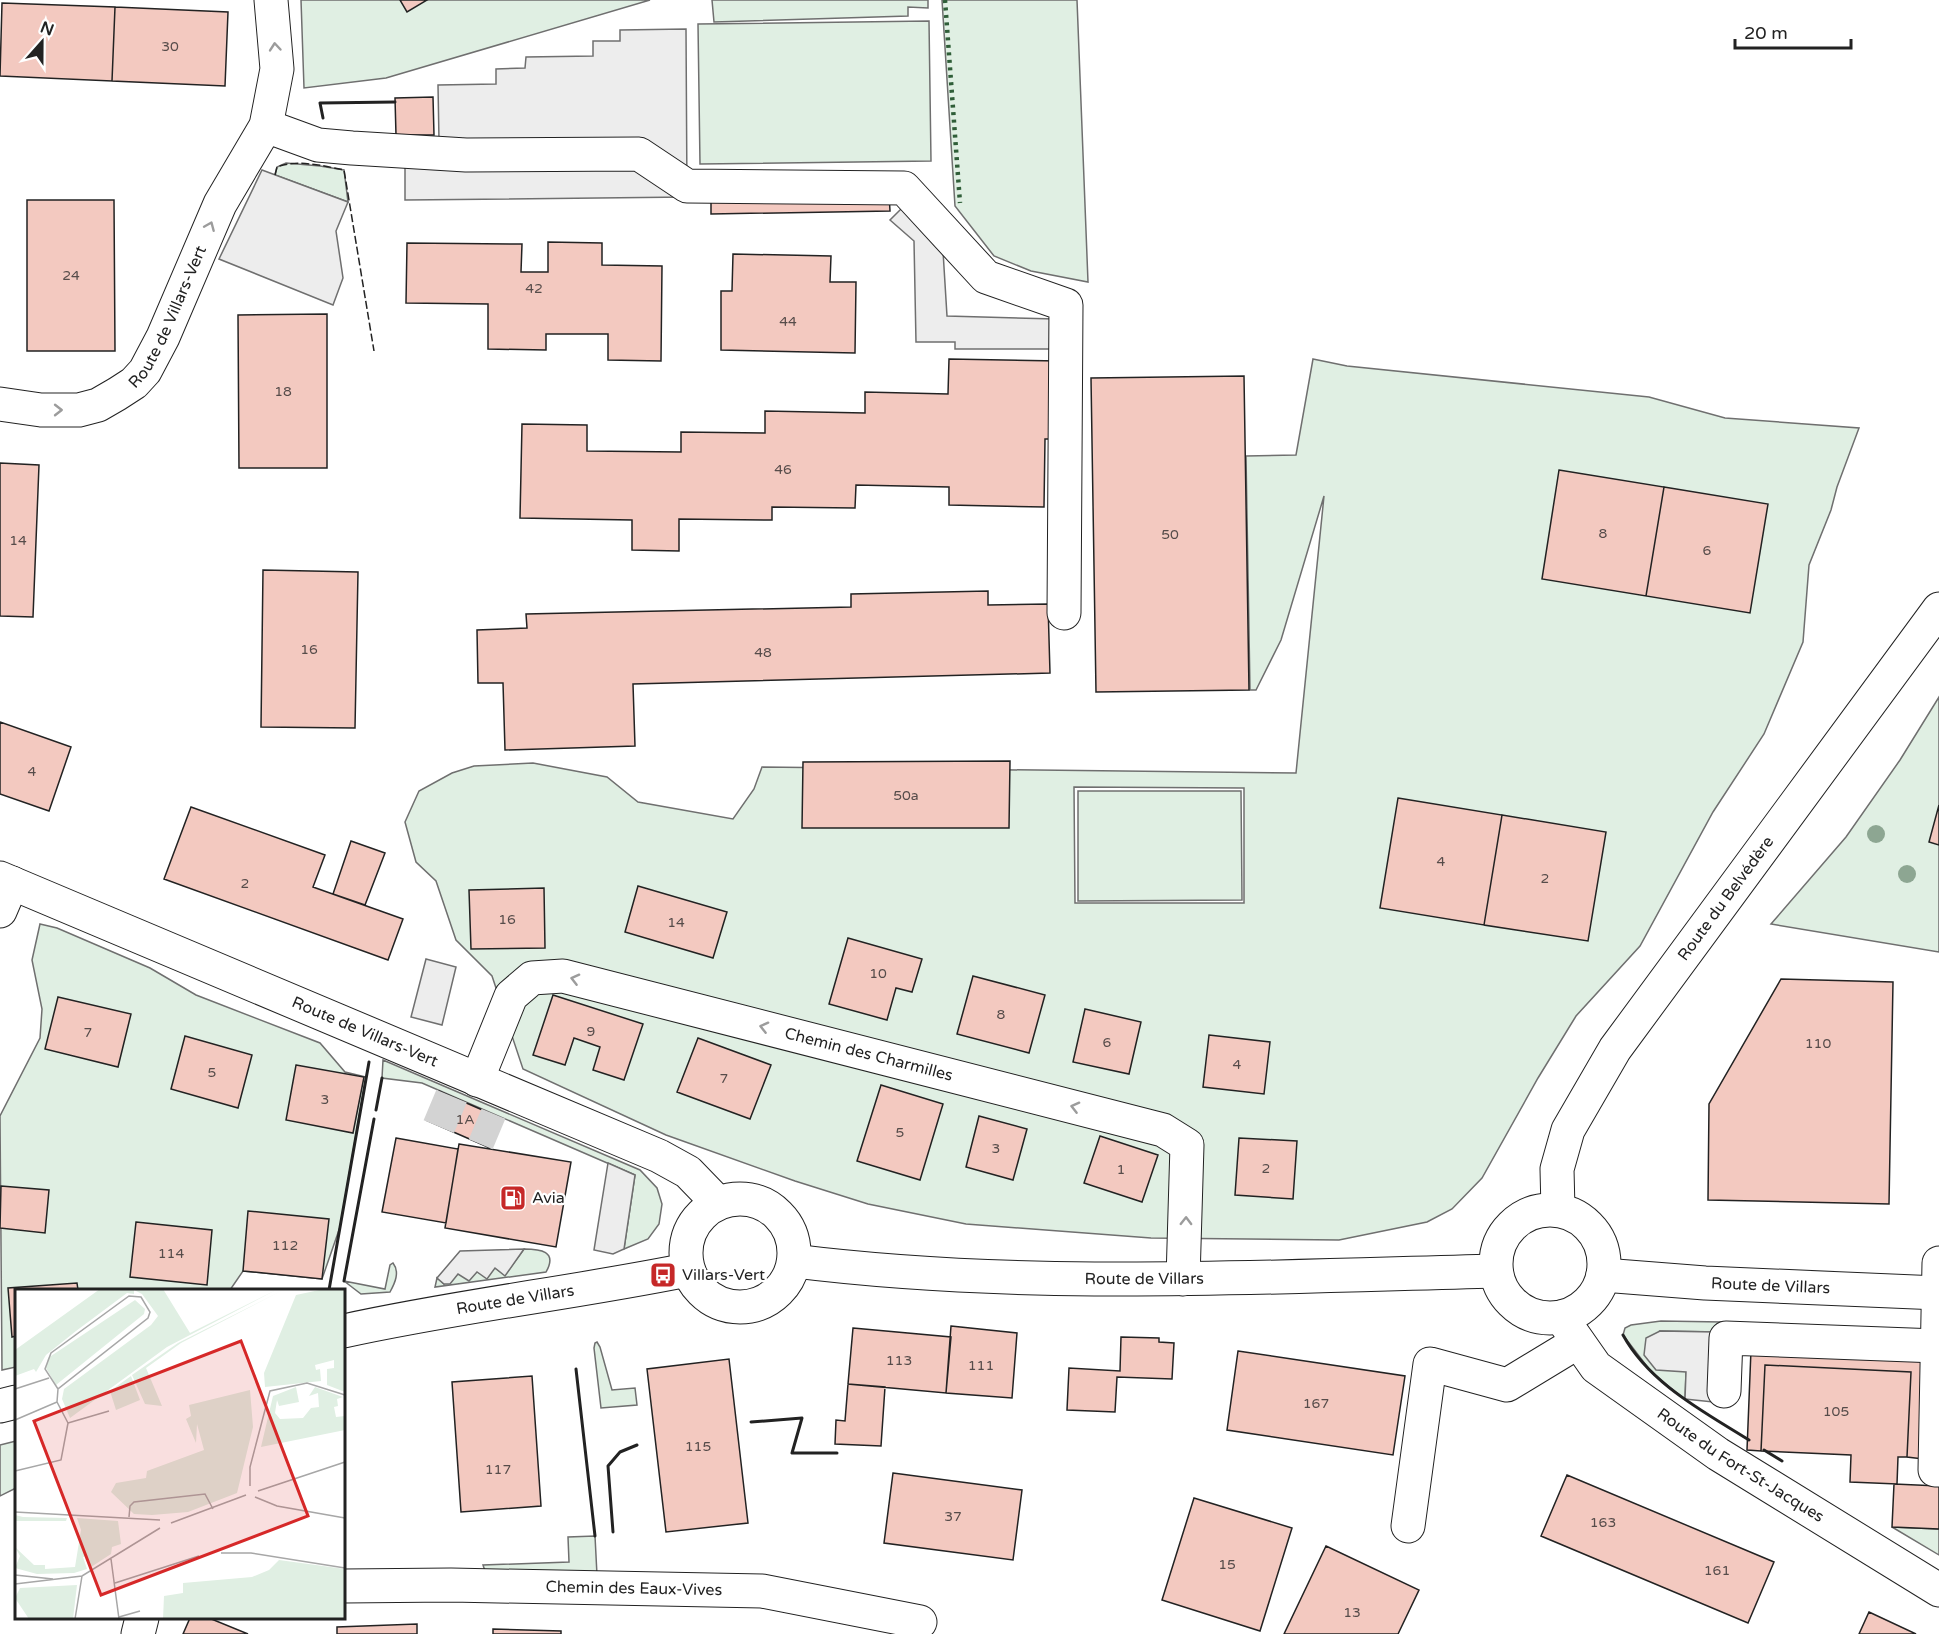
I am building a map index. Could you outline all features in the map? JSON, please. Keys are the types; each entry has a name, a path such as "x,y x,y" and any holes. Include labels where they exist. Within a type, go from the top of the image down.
{"street":[{"name":"Route de Villars-Vert","path":"0,404 41,410 79,410 98,405 134,383 145,371 163,337 220,204 266,126 277,69 271,0"},
{"path":"266,126 318,145 466,155 639,154 687,186 904,188 986,277 1066,304 1064,613"},
{"name":"Route du Belvédère","path":"1558,1210 1557,1169 1568,1130 1615,1049 1939,609"},
{"name":"Route de Villars-Vert","path":"4,891 477,1080 658,1156 688,1172 718,1203"},
{"name":"Chemin des Charmilles","path":"477,1080 511,996 532,978 563,976 1163,1130 1188,1145 1183,1279"},
{"path":"737,1199 756,1201 773,1210 786,1224 793,1242 794,1261 788,1278 777,1293 762,1303 744,1308 726,1307 709,1299 696,1286 687,1270 685,1254 687,1238 699,1218 718,1203 737,1199"},
{"path":"1408,1526 1430,1364 1507,1385 1569,1330 1576,1312 1588,1303 1603,1275 1604,1258 1599,1241 1590,1226 1575,1216 1558,1210 1545,1209 1533,1212 1522,1217 1503,1235 1498,1247 1496,1271 1504,1292 1518,1308 1569,1330"},
{"name":"Route de Villars","path":"794,1261 953,1276 1183,1279 1496,1271"},
{"name":"Route de Villars","path":"345,1331 409,1318 621,1284 687,1270"},
{"name":"Route de Villars","path":"1603,1275 1705,1283 1939,1283"},
{"path":"1930,1470 1939,1283"},
{"name":"Route du Fort-St-Jacques","path":"1569,1330 1596,1367 1718,1454 1939,1590"},
{"path":"1724,1391 1726,1338 1937,1346"},
{"path":"0,1406 15,1402"},
{"name":"Chemin des Eaux-Vives","path":"345,1586 451,1585 762,1590 920,1622"},
{"path":"138,1634 142,1619"}],"green space":[{"path":"301,0 650,0 386,78 304,88"},
{"path":"712,0 928,0 928,8 908,7 908,16 714,22"},
{"path":"942,0 1077,0 1088,282 1031,271 994,256 955,206"},
{"path":"929,21 931,161 700,164 698,24"},
{"path":"286,163 344,170 348,202 275,175 277,167"},
{"path":"1313,359 1347,366 1649,397 1725,418 1859,428 1831,510 1809,565 1803,642 1764,734 1713,812 1640,946 1576,1016 1482,1178 1452,1209 1427,1222 1339,1240 1151,1238 966,1224 868,1204 795,1181 666,1135 523,1069 492,976 456,940 436,881 416,862 405,822 419,791 452,773 474,766 533,763 607,777 638,802 733,819 754,789 762,767 1296,773 1324,496 1281,640 1256,690 1250,690 1246,456 1296,455","holes":["1074,787 1244,788 1244,903 1075,903"]},
{"path":"1939,697 1939,952 1771,924 1846,837 1900,760"},
{"path":"1078,791 1241,791 1242,900 1078,901"},
{"path":"40,924 57,928 150,968 196,995 320,1043 345,1072 366,1077 340,1227 322,1279 243,1271 231,1289 15,1289 15,1367 2,1370 0,1116 40,1038 42,1009 32,960"},
{"path":"383,1060 640,1170 657,1188 662,1204 659,1224 648,1239 624,1249 635,1175 422,1083 382,1078"},
{"path":"524,1249 541,1251 549,1255 550,1260 546,1272 435,1287 437,1278 444,1284 458,1274 495,1268 505,1275"},
{"path":"393,1263 396,1274 390,1292 361,1294 344,1281 385,1289 390,1265"},
{"path":"1661,1321 1722,1322 1722,1332 1660,1331 1686,1372 1685,1399 1652,1373 1623,1335 1625,1328 1631,1325"},
{"path":"597,1342 612,1390 635,1388 637,1405 601,1408 594,1348"},
{"path":"15,1441 15,1488 0,1496 0,1445"},
{"path":"1892,1527 1939,1529 1939,1555"},
{"path":"595,1536 597,1575 485,1571 483,1565 569,1562 568,1537"}],"shaded area":[{"path":"686,29 687,197 405,200 405,141 439,141 438,85 496,84 496,69 525,68 526,57 593,56 593,41 620,41 620,30"},
{"path":"262,170 348,202 336,231 343,278 333,305 219,259"},
{"path":"902,208 943,251 947,316 1055,319 1056,349 955,349 955,342 916,342 914,241 890,220"},
{"path":"426,959 456,967 442,1025 411,1017"},
{"path":"608,1163 635,1175 624,1249 613,1254 594,1250"},
{"path":"524,1249 505,1276 495,1268 487,1279 477,1272 469,1281 458,1274 450,1284 444,1284 437,1278 460,1251"},
{"path":"1660,1331 1715,1332 1713,1402 1685,1399 1686,1372 1656,1370 1644,1355 1646,1338"}],"building":[{"path":"400,0 427,0 407,12"},
{"path":"2,3 115,7 112,81 0,76"},
{"path":"115,7 228,12 225,86 112,81"},
{"path":"433,97 434,135 396,135 395,98"},
{"path":"889,194 890,211 711,214 711,197"},
{"path":"27,200 114,200 115,351 27,351"},
{"path":"548,242 602,243 602,265 662,266 661,361 608,360 608,334 546,334 546,350 488,349 488,304 406,303 407,243 522,244 521,272 548,272"},
{"path":"733,254 831,256 830,282 856,282 855,353 721,350 721,291 732,291"},
{"path":"327,314 327,468 239,468 238,315"},
{"path":"949,359 1058,361 1057,439 1045,439 1044,507 949,505 949,487 856,485 855,508 772,507 772,520 679,519 679,551 632,550 632,520 520,518 522,424 587,425 587,451 681,452 681,432 765,433 765,411 865,413 865,392 948,394"},
{"path":"1244,376 1249,690 1096,692 1091,378"},
{"path":"0,463 39,465 33,617 0,616"},
{"path":"1559,470 1664,487 1646,596 1542,579"},
{"path":"1664,487 1768,504 1750,613 1646,596"},
{"path":"263,570 358,572 355,728 261,727"},
{"path":"988,591 988,605 1048,604 1050,673 633,684 635,746 505,750 503,683 478,683 477,630 527,628 526,614 851,607 851,594"},
{"path":"0,722 71,747 49,811 0,794"},
{"path":"1010,761 1009,828 802,828 803,762"},
{"path":"1398,798 1502,815 1484,925 1380,908"},
{"path":"1939,805 1939,845 1929,842"},
{"path":"191,807 325,855 313,887 403,919 388,960 164,879"},
{"path":"1502,815 1606,832 1588,941 1484,925"},
{"path":"351,841 385,853 365,905 333,894"},
{"path":"638,886 727,912 713,958 625,932"},
{"path":"544,888 545,948 471,949 469,890"},
{"path":"848,938 922,959 912,992 896,988 887,1020 829,1004"},
{"path":"973,976 1045,995 1029,1053 957,1034"},
{"path":"1781,979 1893,982 1889,1204 1708,1200 1709,1104"},
{"path":"553,995 643,1024 624,1080 593,1070 600,1047 574,1038 565,1065 533,1055"},
{"path":"58,997 131,1014 118,1067 45,1049"},
{"path":"1085,1009 1141,1022 1129,1074 1073,1062"},
{"path":"1209,1035 1270,1042 1264,1094 1203,1087"},
{"path":"185,1036 252,1055 238,1108 171,1089"},
{"path":"698,1038 771,1065 750,1119 677,1092"},
{"path":"296,1065 364,1077 353,1133 286,1120"},
{"path":"881,1085 943,1104 920,1180 857,1161"},
{"path":"439,1091 503,1119 490,1148 426,1120"},
{"path":"979,1116 1027,1129 1013,1180 966,1167"},
{"path":"1100,1136 1158,1155 1142,1202 1084,1183"},
{"path":"396,1138 458,1149 446,1223 382,1212"},
{"path":"1239,1138 1297,1141 1293,1199 1235,1195"},
{"path":"459,1144 571,1162 556,1247 445,1228"},
{"path":"1,1186 49,1190 45,1233 0,1228"},
{"path":"248,1211 329,1219 322,1279 243,1271"},
{"path":"136,1222 212,1230 207,1285 130,1277"},
{"path":"77,1283 78,1289 15,1289 15,1336 12,1337 8,1288"},
{"path":"951,1326 1017,1333 1012,1398 946,1393"},
{"path":"853,1328 951,1337 946,1393 848,1384"},
{"path":"1121,1337 1159,1338 1159,1342 1174,1343 1172,1379 1117,1377 1115,1412 1067,1410 1069,1368 1120,1371"},
{"path":"1751,1350 1927,1357 1923,1459 1907,1457 1911,1372 1765,1365 1761,1451 1747,1450"},
{"path":"1238,1351 1405,1376 1393,1455 1227,1430"},
{"path":"729,1359 748,1523 666,1532 647,1369"},
{"path":"1765,1365 1911,1372 1907,1457 1898,1457 1897,1484 1850,1482 1851,1455 1761,1451"},
{"path":"532,1376 541,1506 461,1512 452,1382"},
{"path":"848,1384 885,1387 881,1446 835,1444 836,1420 845,1421"},
{"path":"893,1473 1022,1490 1013,1560 884,1543"},
{"path":"1567,1475 1774,1562 1748,1623 1541,1536"},
{"path":"1894,1484 1939,1486 1939,1529 1892,1527"},
{"path":"1194,1498 1292,1528 1260,1631 1162,1600"},
{"path":"1326,1546 1419,1590 1398,1634 1284,1634"},
{"path":"1869,1612 1916,1634 1859,1634"},
{"path":"190,1619 211,1619 248,1634 183,1634"},
{"path":"417,1624 417,1634 337,1634 337,1627"},
{"path":"493,1629 561,1631 561,1634 493,1634"}],"tunnel":[{"path":"430,1105 499,1134"}],"hedge":[{"path":"945,0 960,203"}],"fence":[{"path":"275,175 277,167 293,164 310,164 344,170 374,351"}],"wall":[{"path":"323,118 320,103 395,102"},
{"path":"329,1289 369,1062"},
{"path":"376,1110 382,1078"},
{"path":"344,1281 374,1119"},
{"path":"1623,1335 1634,1352 1663,1382 1696,1407 1749,1440"},
{"path":"576,1369 595,1536"},
{"path":"751,1422 802,1418 792,1453 837,1453"},
{"path":"613,1532 608,1466 620,1452 637,1445"},
{"path":"1764,1450 1782,1461"}],"place":[{"name":"Avia","path":"513,1198"},
{"name":"Villars-Vert","path":"663,1275"}]}
